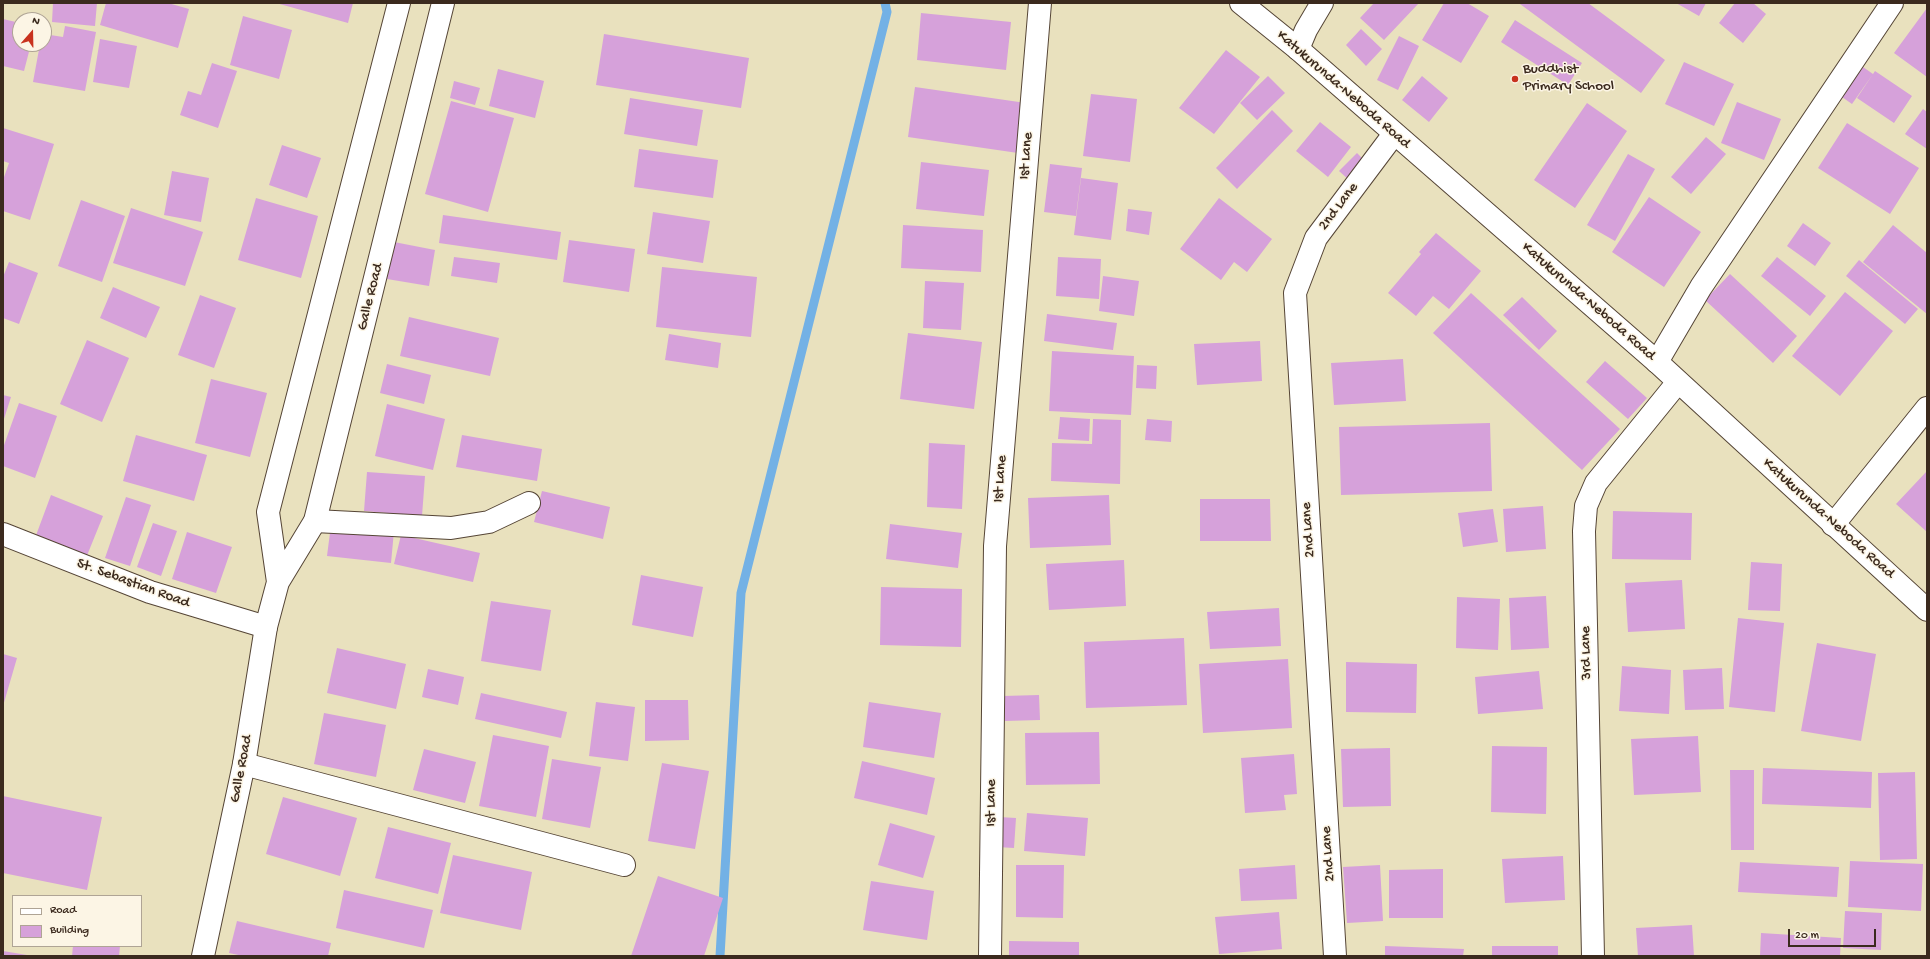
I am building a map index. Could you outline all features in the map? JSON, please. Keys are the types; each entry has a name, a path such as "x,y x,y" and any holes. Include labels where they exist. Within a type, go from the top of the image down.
{"main road":[{"name":"Galle Road","path":"278,582 268,512 399,3"},
{"name":"Galle Road","path":"203,956 244,764 266,628 278,582 315,521 443,3"},
{"name":"Ist Lane","path":"990,956 996,546 1040,3"},
{"name":"Katukurunda-Neboda Road","path":"1241,3 1298,49 1657,362 1927,610"},
{"path":"1298,49 1322,3"},
{"path":"1657,362 1701,287 1892,3"},
{"name":"2nd Lane","path":"1335,956 1295,293 1316,238 1394,134"},
{"name":"3rd Lane","path":"1593,956 1584,539 1586,506 1596,483 1678,382"},
{"path":"1833,524 1927,408"},
{"path":"315,521 452,528 489,522 529,504"},
{"name":"St. Sebastian Road","path":"3,534 150,592 266,628"},
{"path":"244,764 624,865"}],"building":[{"path":"53,3 97,3 95,26 52,22"},
{"path":"106,3 168,3 189,9 178,48 100,25"},
{"path":"276,3 353,3 348,23"},
{"path":"1374,3 1419,3 1384,40 1360,18"},
{"path":"1444,3 1467,3 1489,16 1461,63 1422,40"},
{"path":"1588,3 1665,60 1641,93 1520,4"},
{"path":"1676,3 1706,3 1699,16"},
{"path":"1735,3 1753,3 1766,14 1743,43 1719,23"},
{"path":"1927,8 1927,77 1894,53"},
{"path":"921,13 1011,22 1006,70 917,60"},
{"path":"243,16 292,30 279,79 230,65"},
{"path":"3,19 12,21 12,52 29,52 24,71 3,66"},
{"path":"1515,20 1582,63 1568,85 1501,42"},
{"path":"65,26 96,32 85,91 33,82 39,52 52,52 52,35 63,37"},
{"path":"1361,29 1382,49 1366,66 1346,45"},
{"path":"604,34 749,58 741,108 596,85"},
{"path":"1399,36 1419,46 1398,90 1377,80"},
{"path":"100,39 137,46 129,88 93,82"},
{"path":"1226,50 1260,77 1214,134 1179,108"},
{"path":"1684,62 1734,84 1714,126 1665,104"},
{"path":"212,63 237,71 218,128 180,115 188,91 201,95"},
{"path":"1863,67 1873,74 1852,104 1842,97"},
{"path":"498,69 544,81 535,118 489,106"},
{"path":"1875,71 1912,96 1894,123 1857,98"},
{"path":"1268,76 1285,93 1257,120 1240,103"},
{"path":"1422,76 1448,98 1429,122 1402,100"},
{"path":"454,81 480,88 475,105 450,98"},
{"path":"915,87 1026,103 1018,153 908,137"},
{"path":"1091,94 1137,99 1130,162 1083,156"},
{"path":"630,98 703,110 697,146 624,134"},
{"path":"451,101 514,118 488,212 425,194"},
{"path":"1737,102 1781,119 1764,160 1721,143"},
{"path":"1587,103 1627,131 1575,208 1534,180"},
{"path":"1923,109 1927,112 1927,149 1905,134"},
{"path":"1272,110 1293,131 1237,189 1216,168"},
{"path":"1320,122 1351,147 1328,177 1296,151"},
{"path":"1847,123 1919,168 1890,214 1818,168"},
{"path":"3,128 54,144 30,220 3,211 3,180 9,163 3,161"},
{"path":"1706,137 1726,154 1691,194 1671,177"},
{"path":"282,145 321,158 307,198 269,185"},
{"path":"639,149 718,160 713,198 634,187"},
{"path":"1357,153 1366,162 1349,180 1339,171"},
{"path":"1628,154 1655,169 1615,241 1587,225"},
{"path":"921,162 989,170 984,216 916,209"},
{"path":"1050,164 1082,168 1076,216 1044,212"},
{"path":"172,171 209,178 201,222 164,215"},
{"path":"1081,178 1118,183 1111,240 1074,235"},
{"path":"1649,197 1701,232 1664,287 1612,252"},
{"path":"256,198 318,216 301,278 238,260"},
{"path":"1219,198 1272,239 1247,272 1234,262 1221,280 1180,249"},
{"path":"81,200 125,216 102,282 58,266"},
{"path":"131,208 203,232 185,286 113,263"},
{"path":"1128,209 1152,212 1149,235 1126,231"},
{"path":"653,212 710,221 703,263 647,254"},
{"path":"443,215 561,232 557,260 439,243"},
{"path":"1803,223 1831,243 1815,266 1787,246"},
{"path":"903,225 983,230 981,272 901,268"},
{"path":"1893,225 1927,253 1927,314 1863,262"},
{"path":"1436,233 1481,271 1449,309 1433,296 1416,316 1388,293 1421,254 1419,252"},
{"path":"569,240 635,249 629,292 563,282"},
{"path":"394,242 435,250 429,286 387,279"},
{"path":"454,257 500,263 497,283 451,276"},
{"path":"1058,257 1101,259 1099,299 1056,296"},
{"path":"1777,257 1826,296 1810,316 1761,276"},
{"path":"1859,260 1918,309 1905,324 1846,276"},
{"path":"9,262 38,273 19,324 3,318 3,277"},
{"path":"662,267 757,277 751,337 656,327"},
{"path":"1730,274 1797,336 1773,363 1705,300"},
{"path":"1103,276 1139,281 1134,316 1099,311"},
{"path":"925,281 964,283 961,330 923,328"},
{"path":"113,287 160,307 146,338 100,318"},
{"path":"1845,292 1893,331 1840,396 1792,356"},
{"path":"1471,293 1620,429 1582,470 1433,333"},
{"path":"200,295 236,308 214,368 178,355"},
{"path":"1522,297 1557,331 1539,350 1503,315"},
{"path":"1047,314 1117,323 1113,350 1044,341"},
{"path":"409,317 499,338 490,376 400,356"},
{"path":"908,333 982,342 974,409 900,399"},
{"path":"669,334 721,343 718,368 665,360"},
{"path":"87,340 129,358 102,422 60,404"},
{"path":"1260,341 1262,381 1197,385 1194,344"},
{"path":"1052,351 1134,356 1131,415 1049,411"},
{"path":"1403,359 1406,401 1334,405 1331,363"},
{"path":"1605,361 1647,398 1628,419 1586,382"},
{"path":"387,364 431,375 424,404 380,393"},
{"path":"1137,365 1157,366 1156,389 1136,388"},
{"path":"211,379 267,393 250,457 195,443"},
{"path":"3,395 11,397 3,422"},
{"path":"19,403 57,416 35,478 3,466 3,448"},
{"path":"387,404 445,419 433,470 375,456"},
{"path":"1060,417 1090,419 1089,441 1058,439"},
{"path":"1093,419 1121,420 1120,484 1051,481 1052,443 1092,444"},
{"path":"1147,419 1172,421 1171,442 1145,440"},
{"path":"1490,423 1492,491 1341,495 1339,427"},
{"path":"136,435 207,455 194,501 123,481"},
{"path":"462,435 542,449 537,481 456,467"},
{"path":"929,443 965,445 962,509 927,507"},
{"path":"1927,471 1927,532 1896,504"},
{"path":"367,472 425,476 422,516 364,511"},
{"path":"542,491 610,507 603,539 534,522"},
{"path":"51,495 103,516 86,558 35,538"},
{"path":"1109,495 1111,545 1030,548 1028,498"},
{"path":"126,497 151,505 130,566 105,558"},
{"path":"1200,499 1270,499 1271,541 1200,541"},
{"path":"1543,506 1546,549 1506,552 1503,509"},
{"path":"1493,509 1498,542 1463,547 1458,513"},
{"path":"1613,511 1692,513 1691,560 1612,559"},
{"path":"153,523 177,531 161,576 137,567"},
{"path":"890,524 962,533 958,568 886,559"},
{"path":"331,525 394,531 391,563 327,556"},
{"path":"187,532 232,547 216,593 172,579"},
{"path":"401,535 480,553 473,582 394,564"},
{"path":"1124,560 1126,606 1049,610 1046,564"},
{"path":"1751,562 1782,564 1780,611 1748,610"},
{"path":"641,575 703,587 693,637 632,625"},
{"path":"1682,580 1685,629 1628,632 1625,583"},
{"path":"881,587 962,589 961,647 880,645"},
{"path":"1546,596 1549,648 1511,650 1509,598"},
{"path":"1457,597 1500,599 1498,650 1456,648"},
{"path":"491,601 551,610 541,671 481,661"},
{"path":"1279,608 1281,646 1210,649 1207,612"},
{"path":"1738,618 1784,623 1775,712 1729,707"},
{"path":"1184,638 1187,705 1086,708 1084,642"},
{"path":"1817,643 1876,654 1861,741 1801,731"},
{"path":"337,648 406,664 396,709 327,693"},
{"path":"3,654 17,658 3,706"},
{"path":"1288,659 1292,728 1203,733 1199,664"},
{"path":"1346,662 1417,664 1416,713 1346,712"},
{"path":"1622,666 1671,670 1669,714 1619,711"},
{"path":"1722,668 1724,709 1685,710 1683,670"},
{"path":"428,669 464,677 458,705 422,697"},
{"path":"1539,671 1543,709 1478,714 1475,677"},
{"path":"481,693 567,712 561,738 475,719"},
{"path":"1039,695 1040,720 1005,721 1003,696"},
{"path":"645,700 688,700 689,740 645,741"},
{"path":"596,702 635,707 628,761 589,756"},
{"path":"869,702 941,713 934,758 863,747"},
{"path":"324,713 386,725 376,777 314,764"},
{"path":"1099,732 1100,784 1026,785 1025,733"},
{"path":"493,735 549,746 536,817 479,806"},
{"path":"1698,736 1701,792 1634,795 1631,739"},
{"path":"1492,746 1547,747 1546,814 1491,812"},
{"path":"1390,748 1391,806 1343,807 1341,749"},
{"path":"424,749 476,762 465,803 413,790"},
{"path":"1294,754 1297,794 1284,795 1286,810 1245,813 1241,758"},
{"path":"552,759 601,767 590,828 542,819"},
{"path":"862,761 935,778 927,815 854,798"},
{"path":"662,763 709,771 695,849 648,841"},
{"path":"1763,768 1872,772 1871,808 1762,804"},
{"path":"1730,770 1754,770 1754,850 1731,850"},
{"path":"1915,772 1917,859 1880,860 1878,773"},
{"path":"3,796 102,817 87,890 3,873"},
{"path":"283,797 357,818 340,876 266,854"},
{"path":"1027,813 1088,818 1085,856 1024,851"},
{"path":"999,817 1016,818 1014,848 997,847"},
{"path":"890,823 935,836 923,878 878,865"},
{"path":"388,827 451,843 438,894 375,878"},
{"path":"453,855 532,872 521,930 440,913"},
{"path":"1563,856 1565,900 1505,903 1502,859"},
{"path":"1850,861 1923,864 1921,911 1848,907"},
{"path":"1740,862 1839,867 1837,897 1738,892"},
{"path":"1016,865 1064,865 1063,918 1016,917"},
{"path":"1295,865 1297,899 1241,901 1239,869"},
{"path":"1380,865 1383,921 1347,923 1343,867"},
{"path":"1443,869 1443,918 1389,918 1389,870"},
{"path":"658,876 723,898 704,956 631,956"},
{"path":"871,881 934,891 927,940 863,930"},
{"path":"344,890 433,910 424,948 336,928"},
{"path":"1845,911 1882,913 1881,950 1843,948"},
{"path":"1279,912 1282,949 1219,954 1215,917"},
{"path":"237,921 331,943 328,956 243,956 229,953"},
{"path":"1692,925 1694,956 1638,956 1636,928"},
{"path":"1761,933 1841,938 1840,956 1760,956"},
{"path":"1009,941 1079,942 1079,956 1009,956"},
{"path":"1385,946 1464,949 1463,956 1385,956"},
{"path":"1492,946 1558,946 1558,956 1492,956"},
{"path":"73,947 120,947 119,956 72,956"},
{"path":"3,951 27,955 27,956 3,956"}],"waterway":[{"path":"720,956 741,593 887,12 885,3"}],"place":[{"name":"Buddhist Primary School","path":"1515,79"}]}
